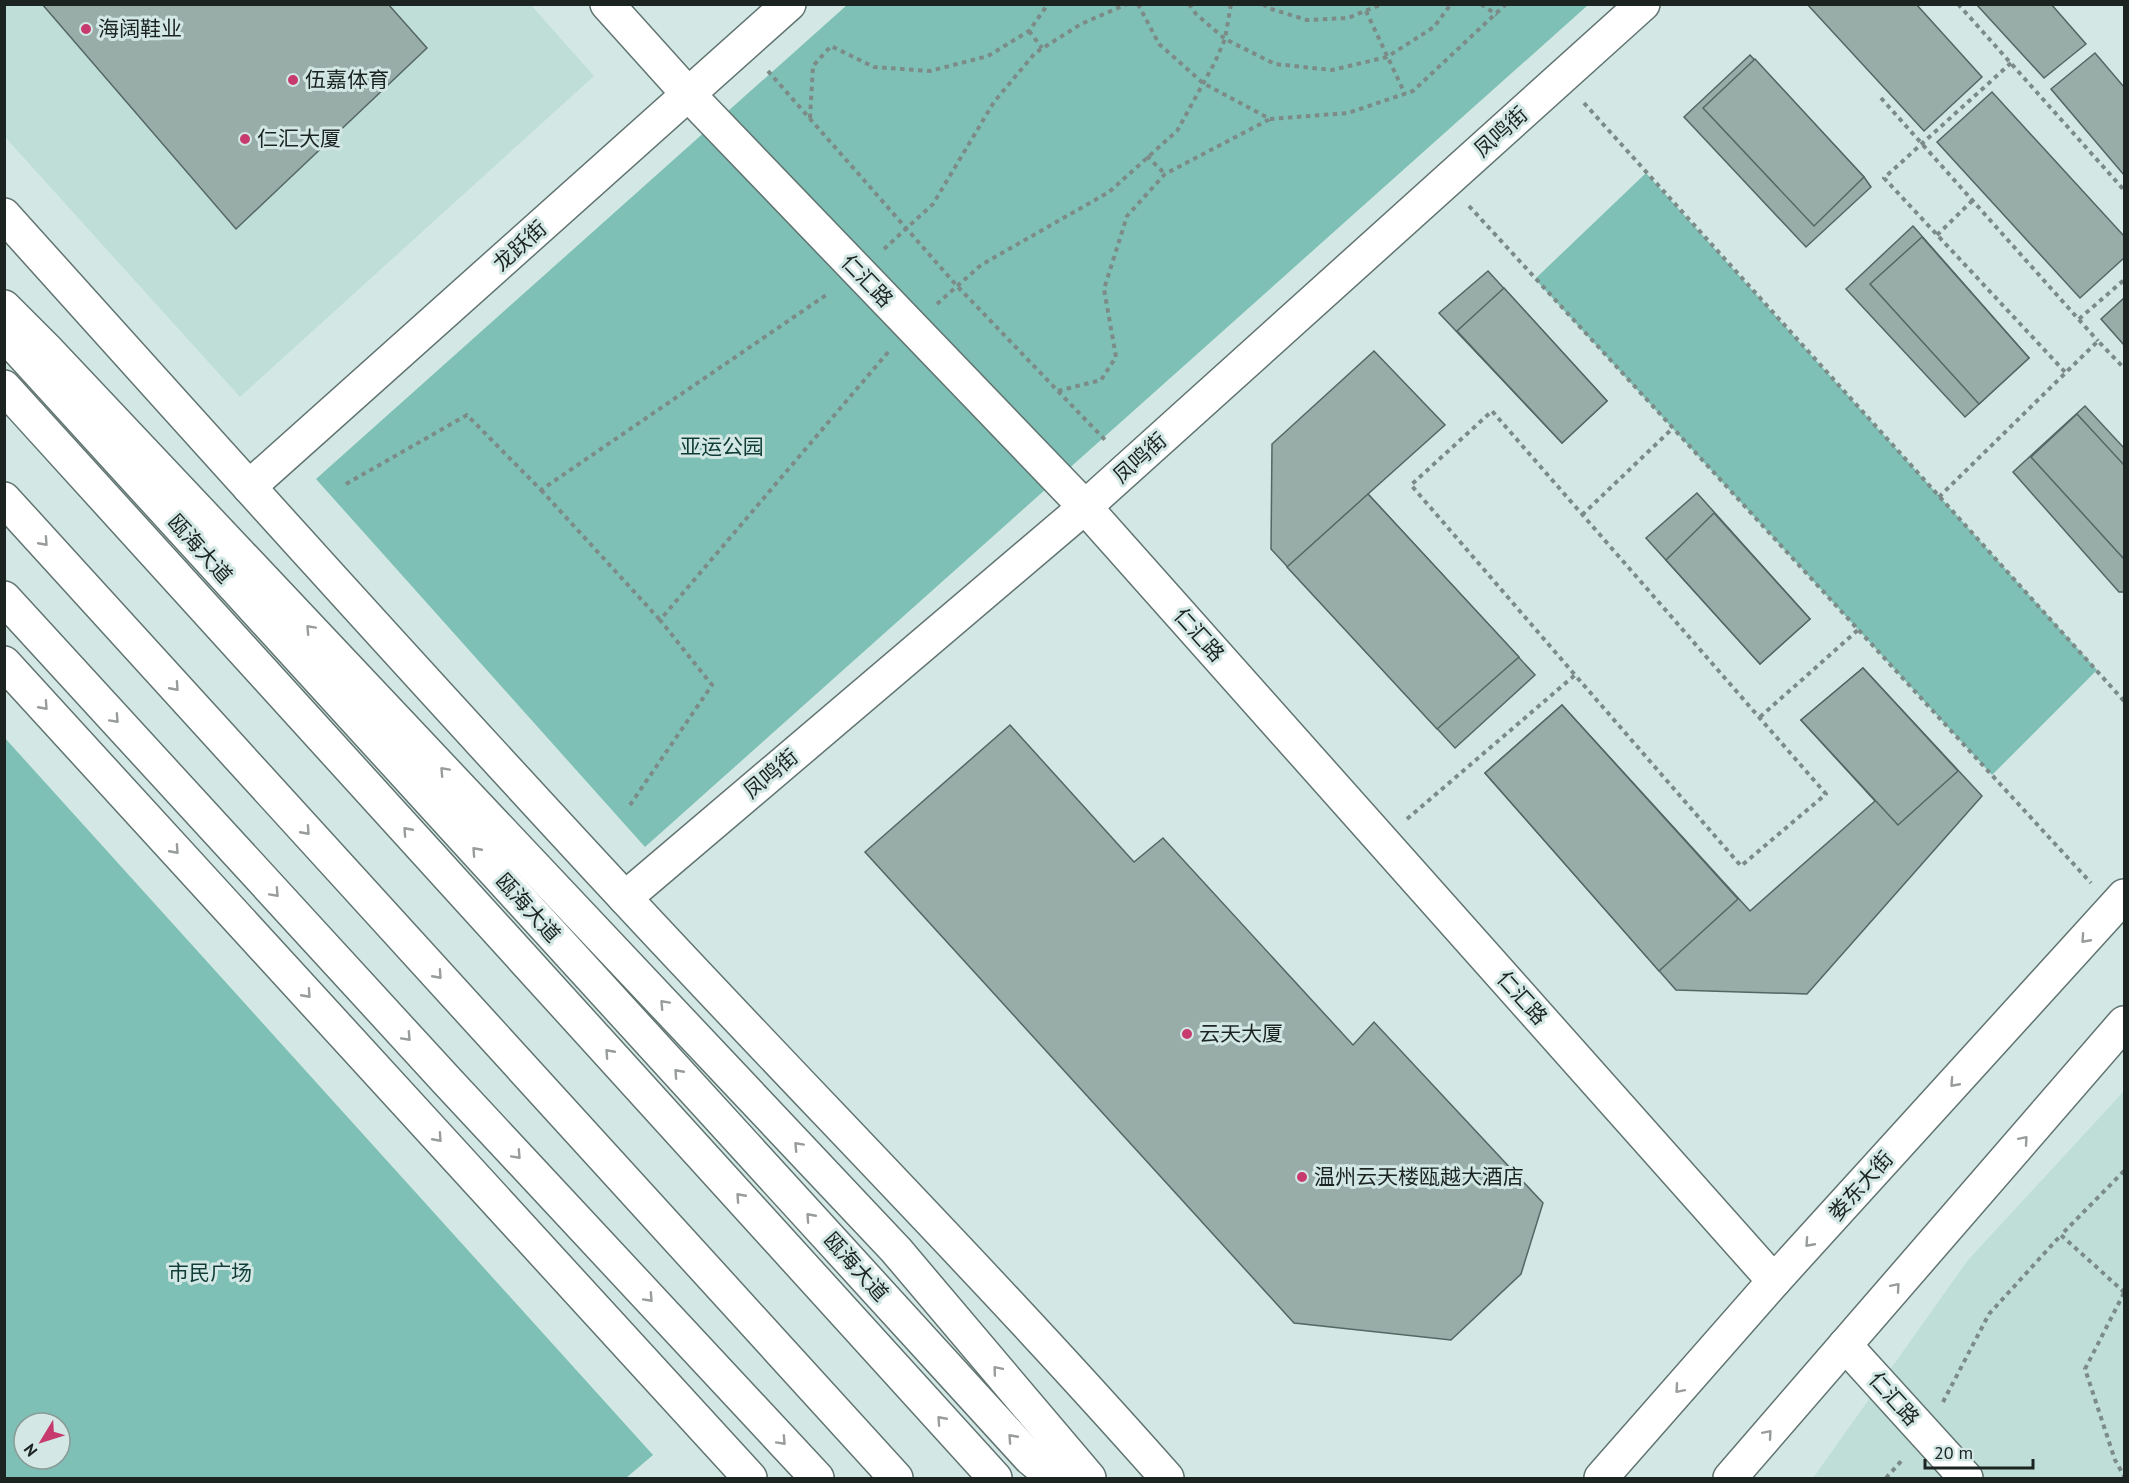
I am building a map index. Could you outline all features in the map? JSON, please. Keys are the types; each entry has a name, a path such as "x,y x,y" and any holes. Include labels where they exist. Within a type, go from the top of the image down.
{"main road":[{"name":"仁汇路","path":"607,4 689,95 1084,507 1774,1281"},
{"name":"龙跃街","path":"249,487 789,4"},
{"name":"凤鸣街","path":"625,898 1084,507 1643,4"},
{"path":"4,215 625,898 1069,1368 1167,1479"},
{"path":"4,307 58,361 896,1250 1089,1479"},
{"name":"瓯海大道","path":"4,334 1030,1458 1054,1479"},
{"name":"瓯海大道","path":"4,387 995,1479"},
{"path":"4,499 896,1479"},
{"path":"4,598 448,1082 817,1479"},
{"path":"4,663 750,1479"},
{"name":"娄东大街","path":"1601,1479 1774,1281 2119,902"},
{"path":"1730,1479 2124,1023"},
{"name":"仁汇路","path":"1845,1345 1966,1479"}],"path":[{"path":"810,118 813,66 831,46 874,67 930,71 988,56 1029,31 1048,4"},
{"path":"541,490 859,272 933,204 994,102 1035,53 1081,24 1127,4"},
{"path":"1138,4 1159,44 1203,83 1270,119"},
{"path":"1189,4 1196,14 1225,39 1275,64 1332,69 1387,57 1434,27 1451,4"},
{"path":"660,620 911,326 981,265 1109,192 1177,131 1225,39 1231,4"},
{"path":"1263,4 1268,8 1307,20 1348,18 1382,4"},
{"path":"1481,4 1497,15"},
{"path":"1058,391 1101,380 1116,357 1104,289 1127,216 1165,174 1270,119 1348,113 1413,91 1497,15 1506,4"},
{"path":"1958,4 2124,190"},
{"path":"1366,11 1405,94"},
{"path":"1029,31 1042,48"},
{"path":"745,45 957,286 1130,466"},
{"path":"2011,63 1884,178 2066,373"},
{"path":"1561,78 2124,701"},
{"path":"1881,98 2124,368"},
{"path":"1147,156 1165,174"},
{"path":"1446,182 1858,630 2119,902"},
{"path":"1937,235 1972,200"},
{"path":"2079,319 2124,280"},
{"path":"1940,497 2098,341"},
{"path":"1492,411 1582,515 1826,794 1741,866 1412,485 1492,411"},
{"path":"346,484 467,415 541,490 660,620 712,685 630,805"},
{"path":"1582,515 1673,428"},
{"path":"1760,717 1858,630"},
{"path":"1382,841 1575,675"},
{"path":"1886,1479 1926,1434 1989,1314 2061,1235 2124,1171"},
{"path":"2061,1235 2124,1292 2085,1369 2115,1460 2124,1476"}],"shaded area":[{"path":"4,5 531,5 594,76 240,397 5,137"},
{"path":"2124,1091 2124,1478 1813,1478 1968,1260"}],"green space":[{"name":"亚运公园","path":"847,5 1588,5 645,847 316,479"},
{"path":"1646,173 2097,670 1992,775 1535,279"},
{"name":"市民广场","path":"4,737 653,1455 626,1478 5,1478"}],"building":[{"name":"仁汇大厦","path":"42,4 388,4 427,48 236,229"},
{"path":"1807,4 1916,4 1982,77 1924,131"},
{"path":"1976,4 2051,4 2086,44 2044,78"},
{"path":"2095,53 2124,87 2124,175 2051,89"},
{"path":"1750,55 1871,187 1806,247 1684,117"},
{"path":"1755,59 1864,177 1814,226 1703,108"},
{"path":"1992,92 2124,236 2124,258 2080,298 1937,142"},
{"path":"1913,226 2029,358 1965,417 1846,289"},
{"path":"1922,237 2029,358 1979,404 1870,284"},
{"path":"1488,271 1607,401 1562,443 1439,313"},
{"path":"1504,288 1607,401 1562,443 1457,331"},
{"path":"2124,298 2124,345 2101,319"},
{"path":"1374,351 1445,425 1368,494 1535,675 1455,748 1271,549 1272,444"},
{"path":"2085,406 2124,448 2124,592 2119,592 2013,472"},
{"path":"2077,414 2124,465 2124,559 2031,457"},
{"path":"1697,493 1810,619 1760,664 1646,538"},
{"path":"1368,494 1519,657 1437,729 1287,567"},
{"path":"1714,513 1810,619 1760,664 1666,560"},
{"path":"1863,668 1982,796 1807,994 1676,990 1485,773 1562,705 1750,911 1875,801 1801,720"},
{"path":"1863,668 1958,771 1898,825 1801,720"},
{"path":"1562,705 1738,899 1659,971 1485,773"},
{"name":"云天大厦","path":"1010,725 1134,862 1163,838 1353,1045 1374,1022 1543,1203 1521,1274 1451,1340 1294,1323 865,852"}],"place":[{"name":"海阔鞋业","path":"86,29"},
{"name":"伍嘉体育","path":"293,80"},
{"name":"仁汇大厦","path":"245,139"},
{"name":"云天大厦","path":"1187,1034"},
{"name":"温州云天楼瓯越大酒店","path":"1302,1177"}]}
